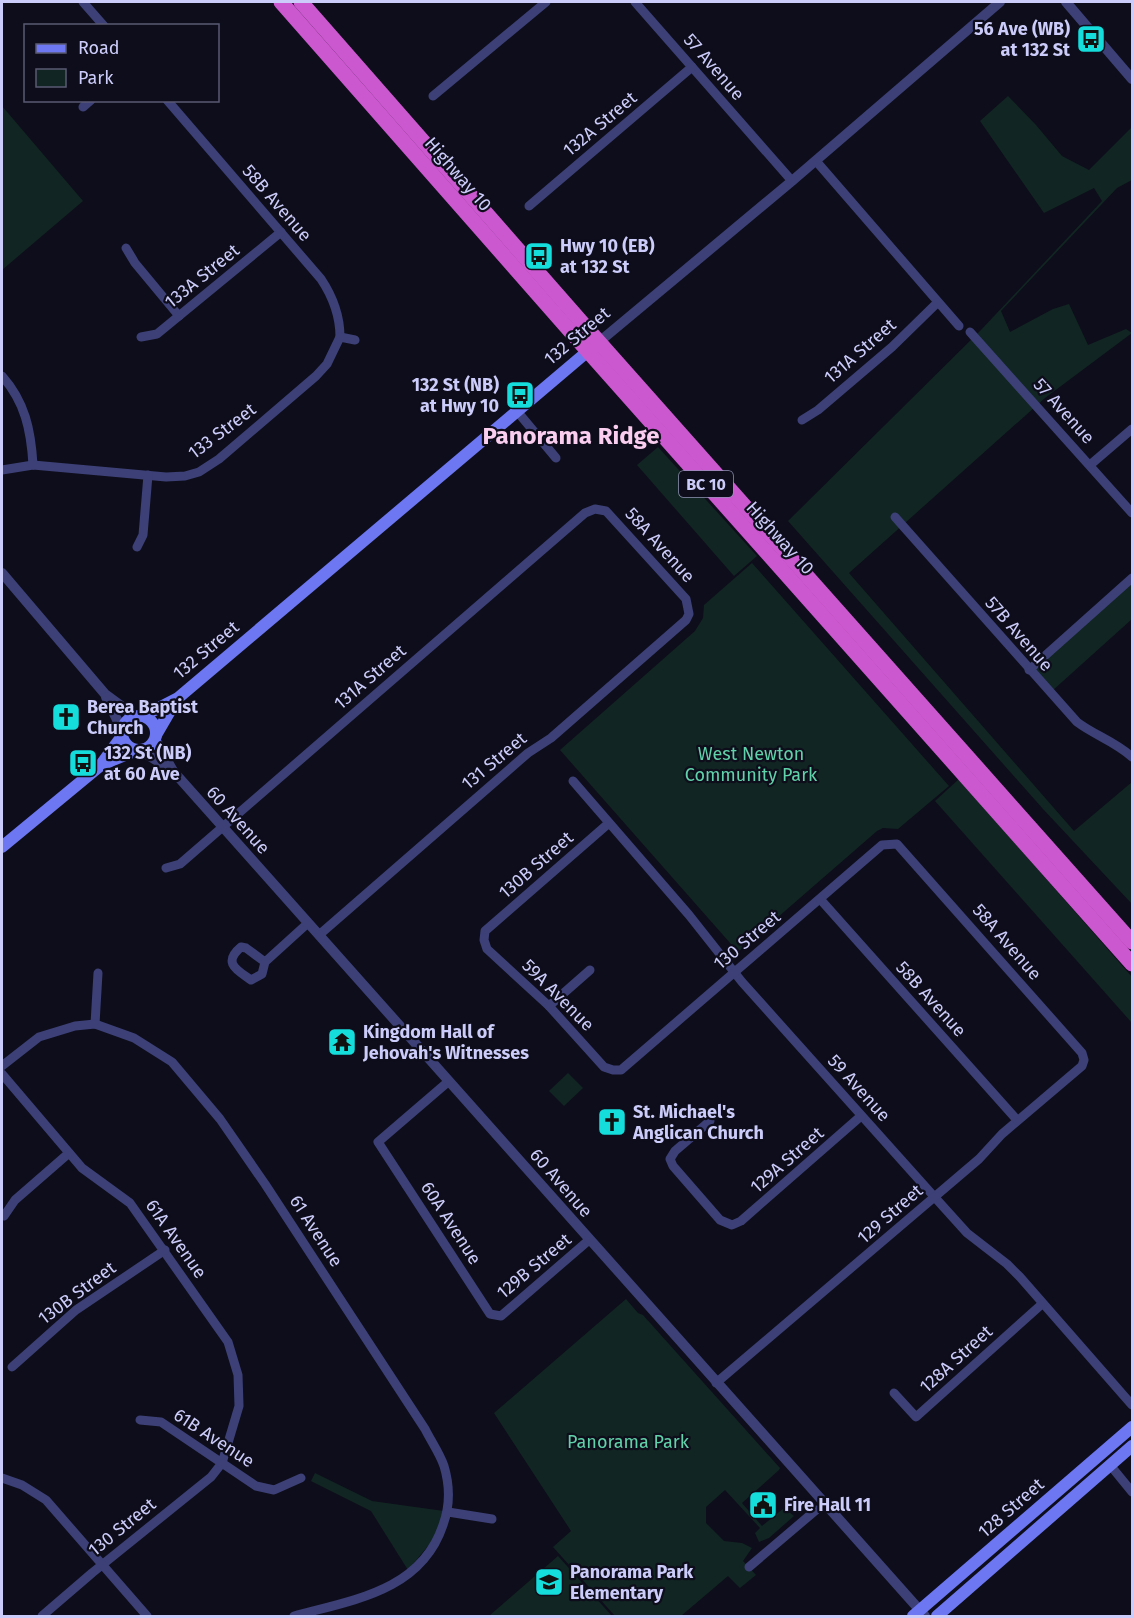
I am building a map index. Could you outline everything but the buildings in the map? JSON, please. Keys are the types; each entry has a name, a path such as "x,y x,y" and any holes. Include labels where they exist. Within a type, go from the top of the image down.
{"highway":[{"name":"Highway 10","path":"281,2 1132,942"},
{"name":"Highway 10","path":"301,2 593,346 1132,964"}],"main road":[{"name":"132 Street","path":"139,716 178,698 593,346"},
{"name":"132 Street","path":"156,737 178,698"},
{"path":"2,847 100,766 122,733 126,721 139,716 148,718 155,725 156,737 149,747 100,766"},
{"path":"122,733 127,745 138,750"},
{"name":"128 Street","path":"919,1615 1132,1426"},
{"name":"128 Street","path":"937,1617 1132,1446"}],"street":[{"path":"84,2 102,24"},
{"path":"433,96 546,2"},
{"name":"57 Avenue","path":"635,2 792,181"},
{"name":"132 Street","path":"593,346 792,181 1000,2"},
{"path":"1066,2 1132,79"},
{"name":"132A Street","path":"529,206 692,67"},
{"path":"83,107 89,102"},
{"name":"58B Avenue","path":"169,102 326,286 340,323 340,337"},
{"path":"816,160 959,326"},
{"name":"133A Street","path":"141,338 158,334 280,232"},
{"path":"126,248 135,263 179,316"},
{"name":"131A Street","path":"802,420 818,410 892,347 937,303"},
{"name":"57 Avenue","path":"970,332 1132,513"},
{"path":"340,337 355,340"},
{"name":"133 Street","path":"2,470 33,465 166,477 185,476 199,472 212,464 316,376 327,364 340,337"},
{"path":"2,375 18,398 26,416 30,430 33,465"},
{"path":"516,410 556,458"},
{"path":"1090,465 1132,429"},
{"path":"137,547 143,535 148,475"},
{"name":"131A Street","path":"166,868 180,864 585,513 596,509"},
{"name":"58A Avenue","path":"596,509 606,511 611,515 686,599 689,614"},
{"name":"57B Avenue","path":"895,517 1077,722 1116,744 1132,757"},
{"path":"2,573 105,694 139,716"},
{"path":"1029,670 1132,578"},
{"name":"131 Street","path":"319,935 528,753 560,730 680,626 689,614"},
{"path":"105,694 122,733"},
{"name":"60 Avenue","path":"156,737 173,771 919,1615"},
{"name":"60 Avenue","path":"138,750 173,771"},
{"name":"59 Avenue","path":"573,781 688,915 734,973 861,1116 968,1233 1007,1264 1132,1405"},
{"name":"130B Street","path":"485,931 609,823"},
{"name":"58A Avenue","path":"897,844 1083,1053 1082,1066"},
{"name":"130 Street","path":"621,1070 882,845 897,844"},
{"name":"58B Avenue","path":"820,899 1017,1120"},
{"path":"265,962 309,923"},
{"name":"59A Avenue","path":"485,931 484,940 487,949 549,1006 604,1067 621,1070"},
{"path":"549,1006 590,970"},
{"path":"2,1066 39,1037 75,1026 95,1024 98,973"},
{"name":"61 Avenue","path":"95,1024 134,1038 172,1062 226,1128 425,1430 444,1466 449,1491 448,1512"},
{"name":"129 Street","path":"716,1383 979,1159 1017,1120 1082,1066"},
{"name":"61A Avenue","path":"2,1074 82,1168 130,1203 228,1342 238,1375 239,1406 222,1463"},
{"name":"60A Avenue","path":"449,1081 378,1142 490,1314 501,1316"},
{"name":"129A Street","path":"710,1121 670,1158 673,1166 720,1221 732,1225 741,1221 861,1116"},
{"path":"4,1216 15,1200 69,1153"},
{"name":"129B Street","path":"501,1316 589,1240"},
{"name":"130B Street","path":"12,1367 76,1310 165,1250"},
{"name":"128A Street","path":"894,1393 916,1417 1042,1304"},
{"name":"61B Avenue","path":"140,1420 161,1422 256,1486 274,1490 302,1478"},
{"name":"130 Street","path":"42,1617 103,1564 211,1477 222,1463"},
{"path":"1110,1465 1132,1492"},
{"path":"2,1478 22,1485 46,1500 147,1617"},
{"path":"749,1567 816,1510"},
{"path":"294,1617 335,1610 398,1583 429,1555 439,1537 448,1512 492,1519"}],"green space":[{"path":"1008,96 1062,156 1089,170 1132,127 1132,180 1117,188 1001,311 1010,332 1053,309 1069,304 1088,345 1126,329 1132,333 1045,398 849,573 1074,831 1132,782 1132,904 1043,809 788,521 981,330 1102,201 1094,188 1044,213 980,121"},
{"path":"2,106 83,201 2,270"},
{"path":"658,447 757,556 734,576 637,465"},
{"name":"West Newton Community Park","path":"752,563 949,786 898,829 883,828 877,831 738,952 560,750 695,631 703,618 704,605"},
{"path":"1132,580 1132,619 1052,691 1034,669"},
{"path":"959,779 1132,977 1132,1023 935,801"},
{"path":"568,1073 583,1088 564,1106 549,1091"},
{"name":"Panorama Park","path":"626,1299 780,1468 742,1503 762,1526 784,1508 794,1516 769,1538 759,1542 755,1533 760,1528 725,1490 706,1507 706,1523 724,1541 742,1543 752,1548 743,1561 756,1575 740,1588 728,1576 681,1616 615,1616 553,1547 571,1531 494,1413"},
{"path":"315,1473 372,1501 444,1511 437,1535 408,1570 371,1511 311,1481"},
{"name":"Panorama Park Elementary","path":"558,1556 612,1616 489,1616"}],"place":[{"name":"56 Ave (WB) at 132 St","path":"1091,39"},
{"name":"Hwy 10 (EB) at 132 St","path":"539,256"},
{"name":"132 St (NB) at Hwy 10","path":"520,395"},
{"name":"Berea Baptist Church","path":"66,717"},
{"name":"132 St (NB) at 60 Ave","path":"83,763"},
{"name":"Kingdom Hall of Jehovah's Witnesses","path":"342,1042"},
{"name":"St. Michael's Anglican Church","path":"612,1122"},
{"name":"Fire Hall 11","path":"763,1505"},
{"name":"Panorama Park Elementary","path":"549,1582"}],"district":[{"name":"Panorama Ridge","path":"571,436"}]}
